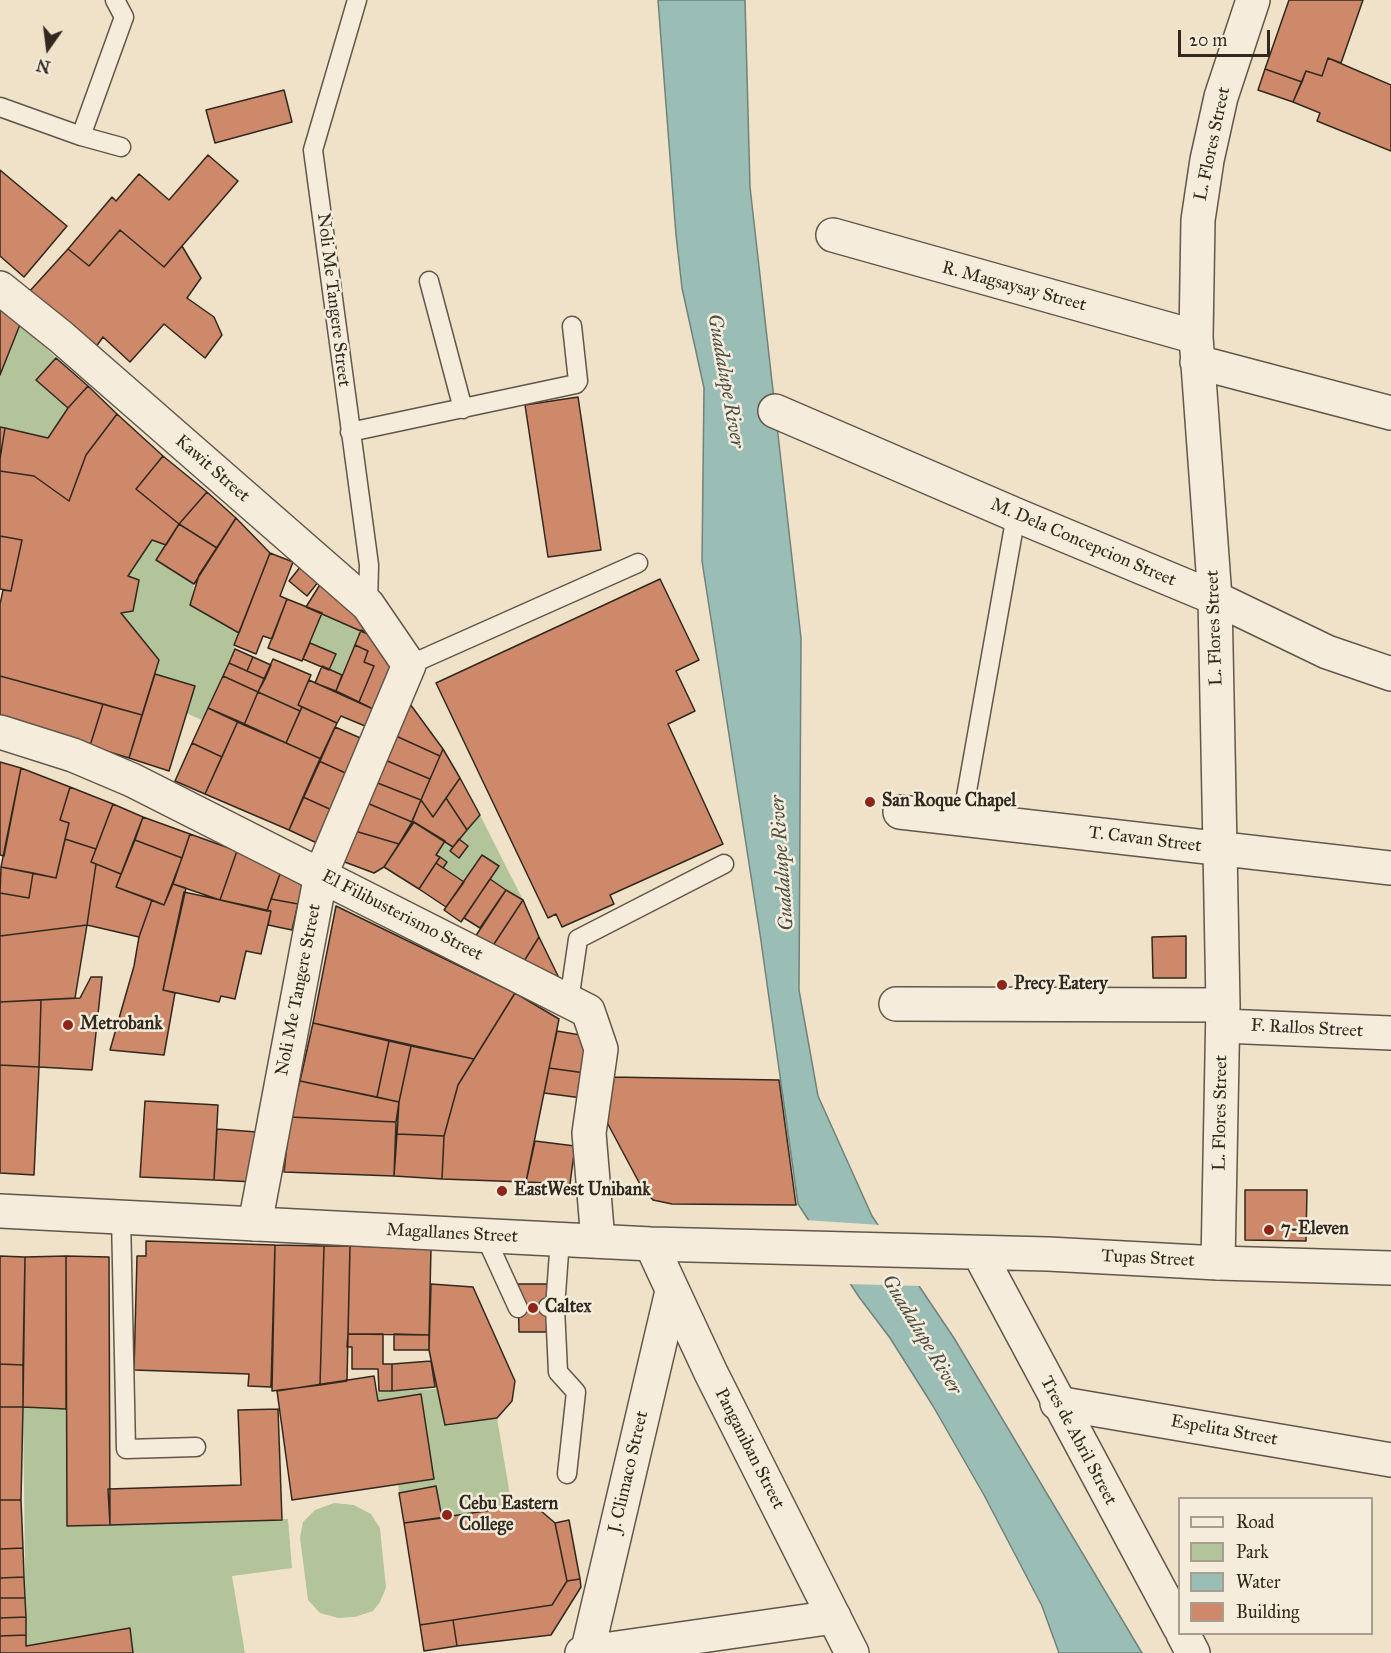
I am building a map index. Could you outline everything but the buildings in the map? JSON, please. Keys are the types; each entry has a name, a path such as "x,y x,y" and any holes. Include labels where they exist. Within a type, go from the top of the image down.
{"street":[{"name":"L. Flores Street","path":"1218,1263 1223,1015 1220,849 1215,598 1197,350 1198,220 1207,160 1221,96 1253,0"},
{"name":"R. Magsaysay Street","path":"833,235 1391,413"},
{"name":"Kawit Street","path":"0,288 60,336 368,605 409,664"},
{"name":"M. Dela Concepcion Street","path":"776,411 1215,598 1327,652 1391,674"},
{"name":"Noli Me Tangere Street","path":"255,1224 321,874 409,664"},
{"name":"El Filibusterismo Street","path":"0,732 73,754 132,780 588,1011 601,1049 589,1133 598,1241"},
{"name":"T. Cavan Street","path":"900,812 1391,868"},
{"name":"F. Rallos Street","path":"896,1004 1223,1015 1391,1033"},
{"name":"Magallanes Street","path":"0,1211 651,1244 904,1251"},
{"name":"Panganiban Street","path":"651,1244 716,1384 852,1653"},
{"name":"Tupas Street","path":"904,1251 1048,1254 1218,1263 1391,1268"},
{"name":"Tres de Abril Street","path":"979,1253 1178,1626"},
{"name":"J. Climaco Street","path":"587,1653 672,1291"},
{"name":"Espelita Street","path":"1057,1402 1391,1460"},
{"path":"582,1653 834,1617"},
{"path":"1184,1635 1193,1653"}],"lane":[{"path":"81,136 124,17 115,0"},
{"name":"Noli Me Tangere Street","path":"357,0 313,150 369,565 368,605"},
{"path":"0,107 81,136 121,147"},
{"path":"429,281 463,410"},
{"path":"350,432 463,410 576,384 578,381 572,326"},
{"path":"962,819 1016,515"},
{"path":"409,664 638,563"},
{"path":"569,1001 578,939 724,864"},
{"path":"121,1217 126,1449 196,1447"},
{"path":"485,1236 519,1308"},
{"path":"560,1239 551,1308 558,1372 576,1392 567,1474"}],"green space":[{"path":"21,322 56,358 36,380 68,408 48,438 0,427 0,375"},
{"path":"152,540 166,545 158,558 194,584 191,605 239,633 234,645 235,649 202,720 186,713 155,674 159,660 121,613 133,611 139,580 128,576"},
{"path":"322,613 361,630 342,675 329,670 336,654 310,643"},
{"path":"480,815 523,900 490,879 499,866 483,855 464,882 443,868 447,862 436,855 445,841 453,847"},
{"path":"437,1389 447,1426 497,1418 512,1507 442,1518 436,1486 399,1493 398,1485 434,1479 421,1395 378,1401 377,1392"},
{"path":"23,1407 66,1409 67,1526 288,1519 292,1568 232,1576 245,1653 133,1653 129,1628 26,1646"},
{"path":"334,1503 354,1505 371,1514 380,1528 386,1588 373,1611 355,1617 338,1618 320,1613 308,1600 300,1538 303,1522 315,1510"}],"water":[{"name":"Guadalupe River","path":"658,0 745,0 750,187 801,638 799,990 818,1096 872,1216 954,1338 1142,1653 1059,1653 1042,1606 984,1495 933,1406 890,1338 859,1297 798,1204 760,934 702,561 704,388 682,288"}],"pier":[{"path":"804,1220 881,1225 923,1286 847,1284"}],"place":[{"name":"San Roque Chapel","path":"870,802"},
{"name":"Precy Eatery","path":"1002,985"},
{"name":"Metrobank","path":"68,1025"},
{"name":"EastWest Unibank","path":"502,1191"},
{"name":"7-Eleven","path":"1269,1230"},
{"name":"Caltex","path":"533,1308"},
{"name":"Cebu Eastern College","path":"447,1515"}]}
